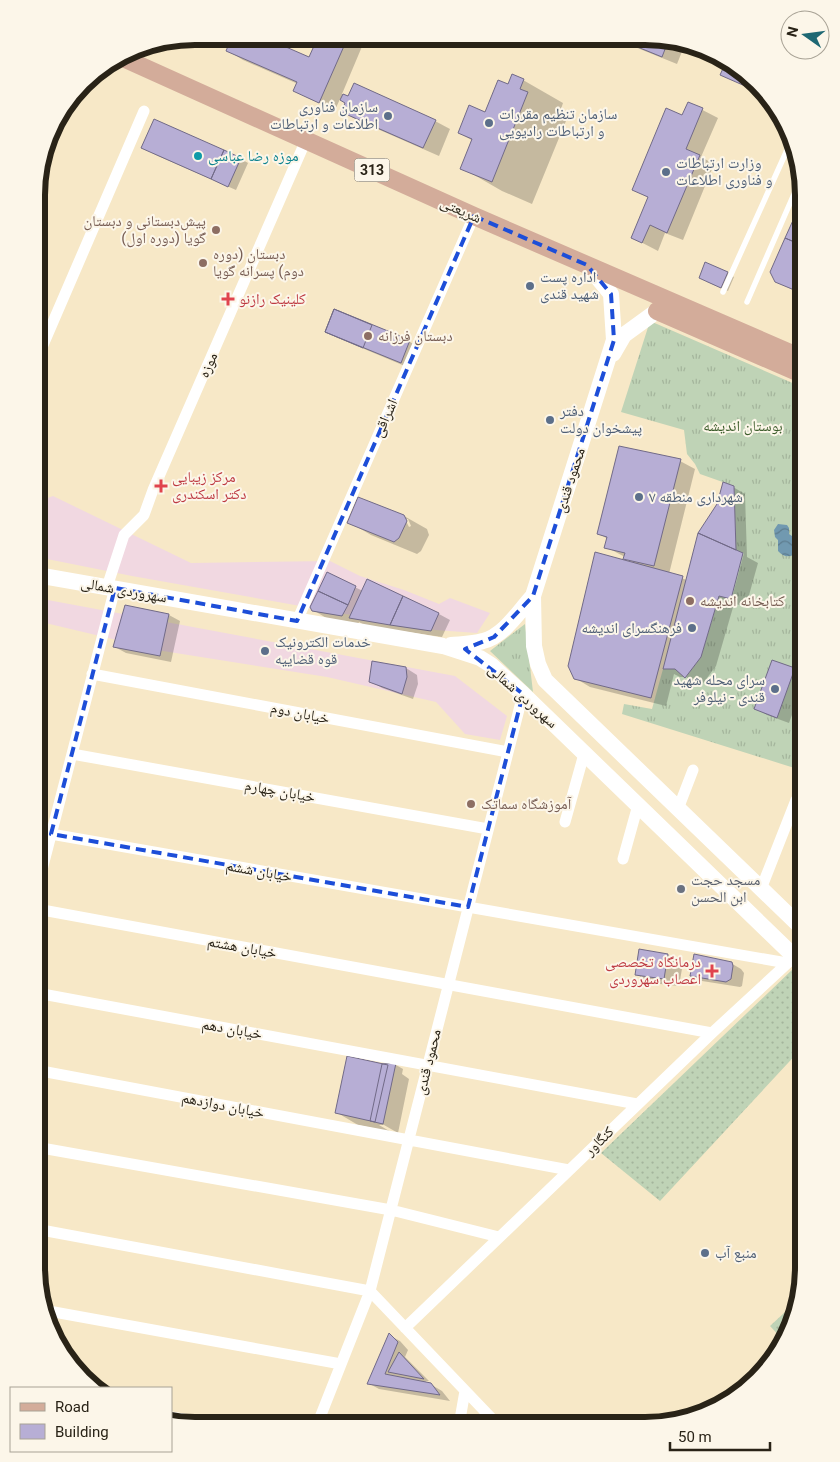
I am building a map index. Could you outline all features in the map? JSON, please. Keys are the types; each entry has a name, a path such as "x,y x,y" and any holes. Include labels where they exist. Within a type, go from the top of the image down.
{"main road":[{"name":"شریعتی","path":"128,61 474,216 795,355"},
{"name":"محمود قندی","path":"533,596 614,340 611,294 587,265"},
{"name":"محمود قندی","path":"607,364 624,335 657,311"},
{"path":"657,311 795,371"},
{"name":"سهروردی شمالی","path":"45,576 444,646 472,655 485,662 522,694 638,805 795,961"},
{"name":"سهروردی شمالی","path":"533,596 534,646 538,664 545,680 795,921"},
{"path":"444,646 484,641 494,637 533,596"}],"street":[{"path":"45,340 144,111"},
{"name":"موزه","path":"45,858 92,674 124,535 144,515 157,481 306,140"},
{"name":"اشراقی","path":"297,620 474,216"},
{"name":"خیابان دوم","path":"92,674 508,752"},
{"name":"محمود قندی","path":"319,1417 370,1291 522,694"},
{"name":"خیابان چهارم","path":"72,754 488,829"},
{"path":"565,822 584,754"},
{"path":"678,809 693,770"},
{"path":"761,889 795,803"},
{"path":"623,859 638,805"},
{"name":"خیابان ششم","path":"51,834 468,907 795,961"},
{"name":"خیابان هشتم","path":"45,910 712,1033"},
{"name":"کنگاور","path":"405,1328 712,1033 795,961"},
{"name":"خیابان دهم","path":"45,994 638,1104"},
{"name":"خیابان دوازدهم","path":"45,1072 569,1170"},
{"path":"45,1149 391,1210 499,1237"},
{"path":"45,1231 370,1291 490,1417"},
{"path":"52,1312 341,1364"},
{"path":"460,1417 465,1391"}],"lane":[{"path":"723,292 788,149"},
{"path":"747,302 795,192"}],"highlighted area":[{"path":"474,216 587,265 611,294 614,340 533,596 494,637 465,649 523,694 468,907 51,834 115,588 297,621"}],"shaded area":[{"path":"53,496 191,563 330,561 360,576 404,590 439,604 450,598 490,613 477,633 435,630 45,559 45,499"},
{"path":"45,599 455,676 507,716 500,740 465,734 436,702 327,677 163,651 45,623"}],"green space":[{"name":"بوستان اندیشه","path":"650,321 795,384 795,768 622,714 624,704 652,709 663,669 675,669 685,678 701,657 719,596 730,599 736,550 734,486 700,474 687,454 684,430 621,412"},
{"path":"525,624 533,692 490,651"},
{"path":"795,967 795,1055 660,1201 601,1153"},
{"path":"789,1309 779,1335 770,1326"}],"water":[{"path":"778,524 787,525 789,534 795,538 795,553 787,556 778,551 778,540 775,537 774,530"}],"building":[{"path":"228,45 281,45 309,57 314,45 344,45 319,103 293,91 297,82 226,51"},
{"path":"633,45 666,47 662,57"},
{"path":"723,67 750,88 720,75"},
{"name":"سازمان تنظیم مقررات و ارتباطات رادیویی","path":"512,74 524,79 520,89 528,92 492,182 460,169 472,139 458,133 469,105 485,112 498,80 508,84"},
{"name":"سازمان فناوری اطلاعات و ارتباطات","path":"354,83 436,120 423,148 341,112 345,103 340,100 343,94 348,96"},
{"name":"وزارت ارتباطات و فناوری اطلاعات","path":"688,102 703,108 686,149 700,155 667,233 650,225 642,243 631,238 648,197 632,190 666,108 682,115"},
{"path":"154,119 224,150 211,179 141,148"},
{"path":"224,150 241,158 228,187 211,179"},
{"path":"795,216 795,242 785,238"},
{"path":"785,238 795,242 795,290 775,282 770,272"},
{"path":"705,262 728,272 721,288 699,278"},
{"name":"دبستان فرزانه","path":"334,309 410,340 401,363 325,332"},
{"path":"334,309 372,325 363,348 325,332"},
{"name":"شهرداری منطقه ۷","path":"619,446 681,459 654,566 623,559 625,553 604,548 607,537 597,534"},
{"path":"723,482 734,486 736,550 698,533 717,504"},
{"path":"358,497 404,515 407,521 399,538 394,542 347,523"},
{"name":"فرهنگسرای اندیشه","path":"698,533 743,553 731,599 719,596 701,657 685,678 675,669 663,669"},
{"path":"595,552 683,576 651,698 574,679 568,666"},
{"path":"327,572 356,586 348,605 318,591"},
{"path":"367,579 403,596 390,625 349,618"},
{"path":"318,591 348,605 342,616 312,611 310,607"},
{"path":"403,596 439,613 431,631 390,625"},
{"path":"125,605 169,614 160,656 113,647"},
{"name":"سرای محله شهید قندی - نیلوفر","path":"772,660 795,668 777,718 754,709"},
{"path":"372,661 406,667 407,677 402,694 369,682"},
{"path":"639,949 668,954 664,979 635,975"},
{"name":"درمانگاه تخصصی اعصاب سهروردی","path":"694,954 732,962 731,979 726,982 690,976"},
{"path":"347,1056 388,1065 375,1122 335,1113"},
{"path":"396,1063 383,1124 370,1121 382,1064"},
{"path":"389,1333 398,1342 385,1374 431,1383 440,1395 367,1384"},
{"path":"399,1352 424,1379 388,1372"}],"place":[{"name":"سازمان فناوری اطلاعات و ارتباطات","path":"388,116"},
{"name":"سازمان تنظیم مقررات و ارتباطات رادیویی","path":"489,123"},
{"name":"موزه رضا عباسی","path":"198,156"},
{"name":"وزارت ارتباطات و فناوری اطلاعات","path":"666,172"},
{"name":"پیش‌دبستانی و دبستان (دوره اول) گویا","path":"216,230"},
{"name":"دبستان (دوره دوم) پسرانه گویا","path":"203,263"},
{"name":"اداره پست شهید قندی","path":"530,286"},
{"name":"کلینیک رازنو","path":"228,299"},
{"name":"دبستان فرزانه","path":"368,336"},
{"name":"دفتر پیشخوان دولت","path":"550,420"},
{"name":"مرکز زیبایی دکتر اسکندری","path":"161,486"},
{"name":"شهرداری منطقه ۷","path":"639,497"},
{"name":"کتابخانه اندیشه","path":"690,601"},
{"name":"فرهنگسرای اندیشه","path":"692,628"},
{"name":"خدمات الکترونیک قوه قضاییه","path":"265,651"},
{"name":"سرای محله شهید قندی - نیلوفر","path":"775,689"},
{"name":"آموزشگاه سماتک","path":"471,804"},
{"name":"مسجد حجت ابن الحسن","path":"681,889"},
{"name":"درمانگاه تخصصی اعصاب سهروردی","path":"712,971"},
{"name":"منبع آب","path":"705,1253"}]}
